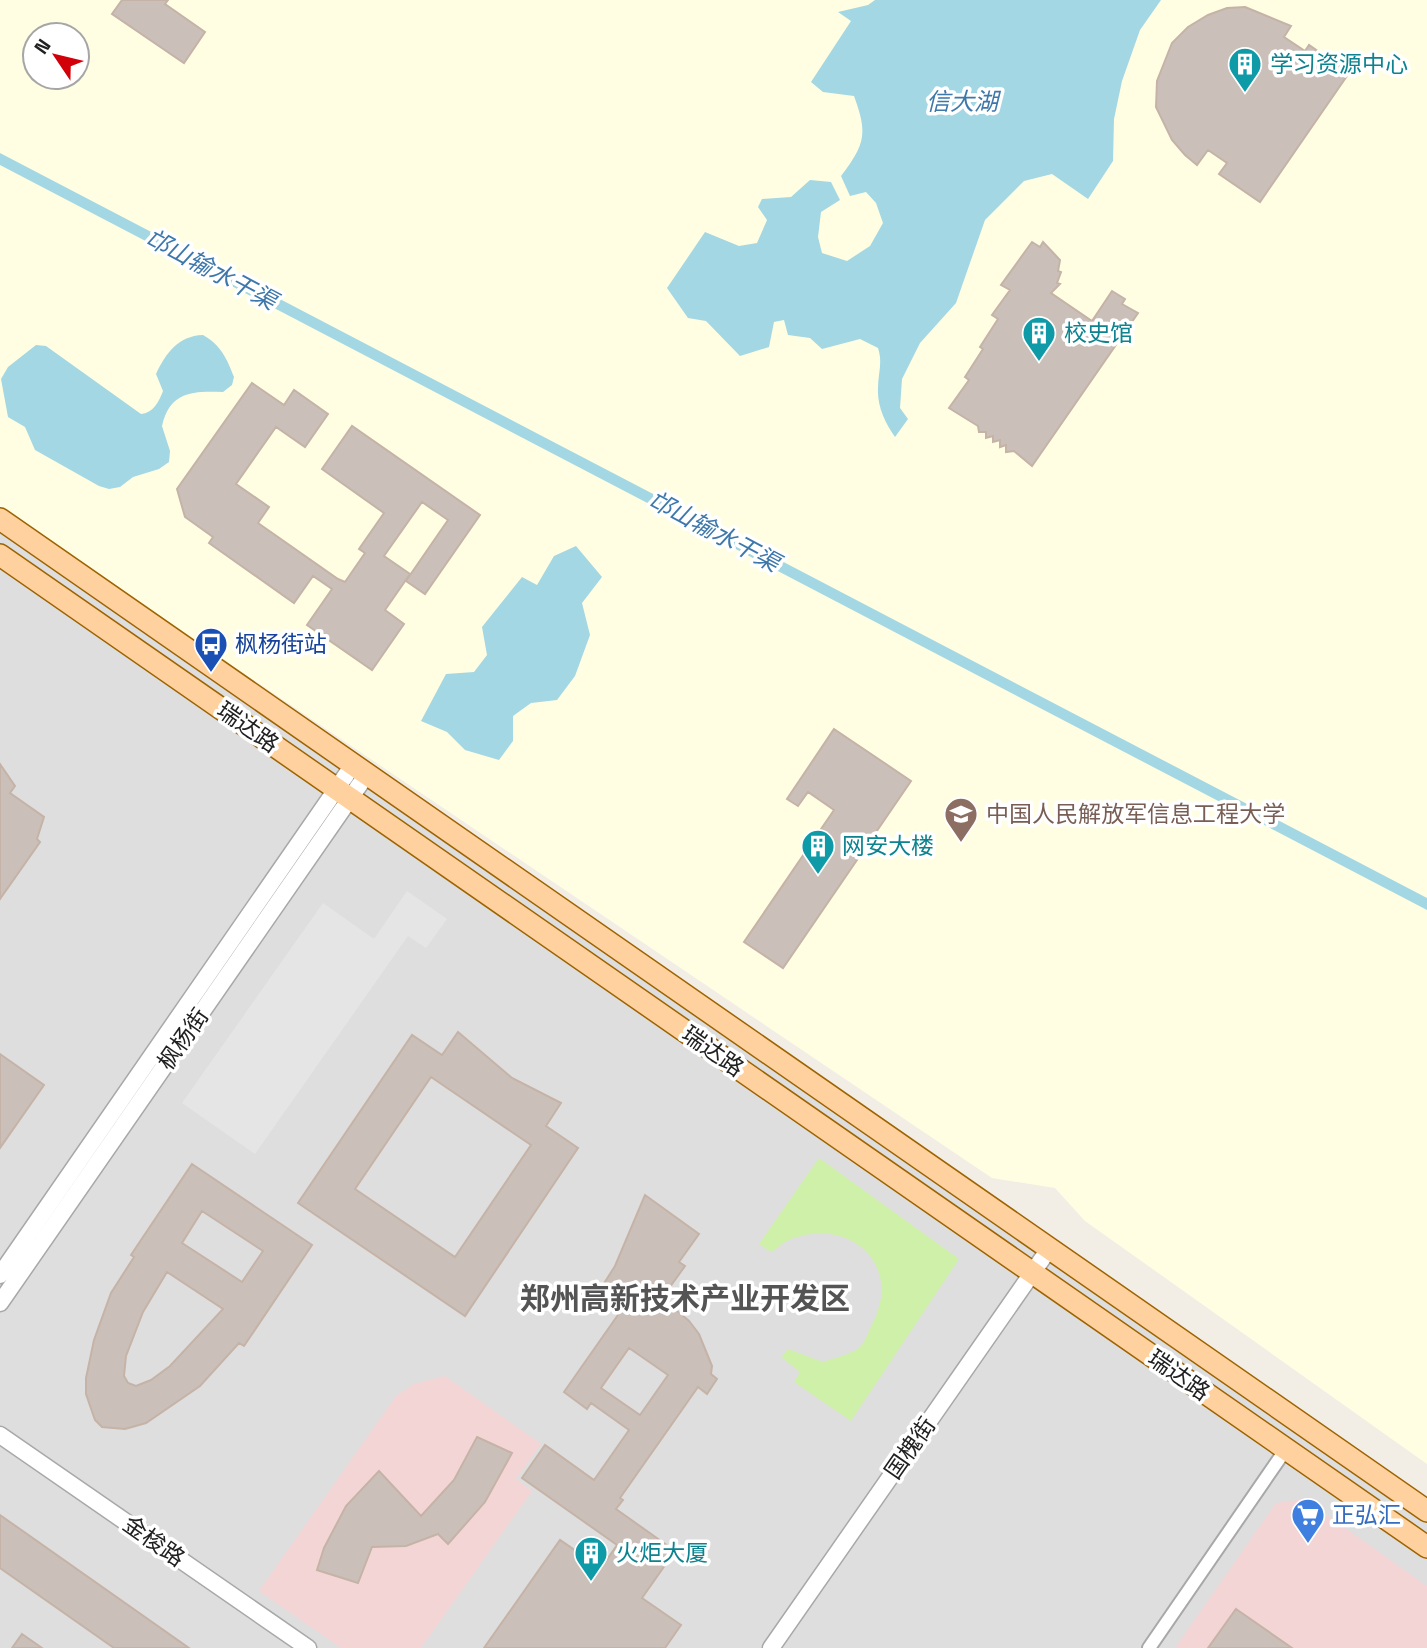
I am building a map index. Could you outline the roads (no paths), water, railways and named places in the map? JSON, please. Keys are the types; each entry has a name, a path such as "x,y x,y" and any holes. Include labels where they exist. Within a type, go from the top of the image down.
{"main road":[{"name":"瑞达路","path":"0,519 1427,1511"},
{"name":"瑞达路","path":"0,555 1427,1547"}],"street":[{"name":"枫杨街","path":"0,1303 360,769"},
{"name":"枫杨街","path":"0,1275 343,794"},
{"name":"国槐街","path":"771,1648 1049,1249"},
{"name":"金梭路","path":"0,1435 308,1648"},
{"path":"1149,1648 1286,1449"}],"water":[{"name":"信大湖","path":"875,0 1161,0 1140,30 1122,81 1114,119 1113,161 1088,199 1052,174 1024,181 985,220 956,303 920,343 902,379 900,408 908,419 895,437 880,408 878,348 860,339 822,349 810,338 788,335 784,320 774,322 769,347 740,356 706,321 688,318 667,288 705,232 739,246 757,243 767,220 758,207 762,199 791,197 810,180 831,182 840,200 821,212 818,237 822,253 847,261 870,246 883,223 876,203 866,192 850,196 841,176 862,138 861,120 854,96 823,92 811,82 851,21 838,12 868,5"},
{"name":"邙山输水干渠","path":"0,153 1427,898 1427,910 0,165"},
{"path":"203,335 219,348 226,358 234,377 232,385 223,392 193,393 177,400 166,414 162,426 170,451 169,462 159,469 133,477 120,487 109,489 99,486 35,450 25,427 8,417 1,379 8,367 36,345 46,346 141,414 152,409 163,391 156,374 164,359 180,342"},
{"path":"576,546 602,577 582,603 590,635 575,676 557,700 531,703 513,716 513,741 499,760 465,750 447,732 421,721 446,674 474,672 487,655 482,627 522,577 537,585 554,556"}],"place":[{"name":"学习资源中心","path":"1245,94"},
{"name":"校史馆","path":"1039,363"},
{"name":"枫杨街站","path":"211,674"},
{"name":"中国人民解放军信息工程大学","path":"961,844"},
{"name":"网安大楼","path":"818,876"},
{"name":"正弘汇","path":"1308,1545"},
{"name":"火炬大厦","path":"591,1583"}],"district":[{"name":"郑州高新技术产业开发区","path":"685,1298"}]}
